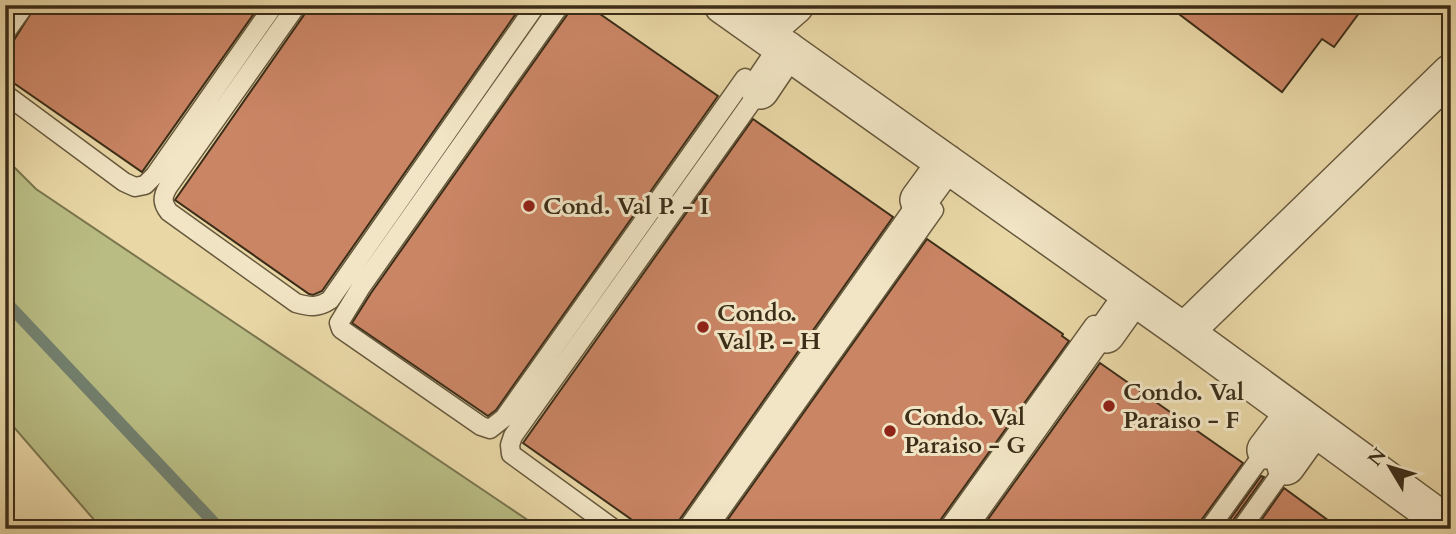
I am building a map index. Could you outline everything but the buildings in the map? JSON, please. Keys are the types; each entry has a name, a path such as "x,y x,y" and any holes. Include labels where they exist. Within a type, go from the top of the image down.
{"street":[{"path":"723,5 1184,331 1451,527"},
{"path":"752,84 795,5"},
{"path":"1184,331 1451,73"},
{"path":"927,205 953,168"},
{"path":"1100,329 1128,292"},
{"path":"1276,458 1304,420"}],"lane":[{"path":"5,33 24,5"},
{"path":"5,94 124,182 135,187 145,185 155,175 274,5"},
{"path":"297,5 168,187 163,195 163,205 296,303 309,307 320,306 330,300 536,5"},
{"path":"560,5 361,287 340,323 341,329 481,426 490,429 504,418 752,84"},
{"path":"614,529 511,454 510,445 513,436 752,84"},
{"path":"687,529 927,205"},
{"path":"707,529 927,205"},
{"path":"948,529 1100,329"},
{"path":"967,529 1100,329"},
{"path":"1209,529 1276,458"},
{"path":"1241,529 1276,458"}],"green space":[{"path":"5,158 36,189 541,529 102,529 5,417"}],"waterway":[{"path":"5,301 220,529"}],"place":[{"name":"Cond. Val P. - I","path":"529,206"},
{"name":"Condo. Val P. - H","path":"703,327"},
{"name":"Condo. Val Paraiso - F","path":"1109,406"},
{"name":"Condo. Val Paraiso - G","path":"890,431"}]}
